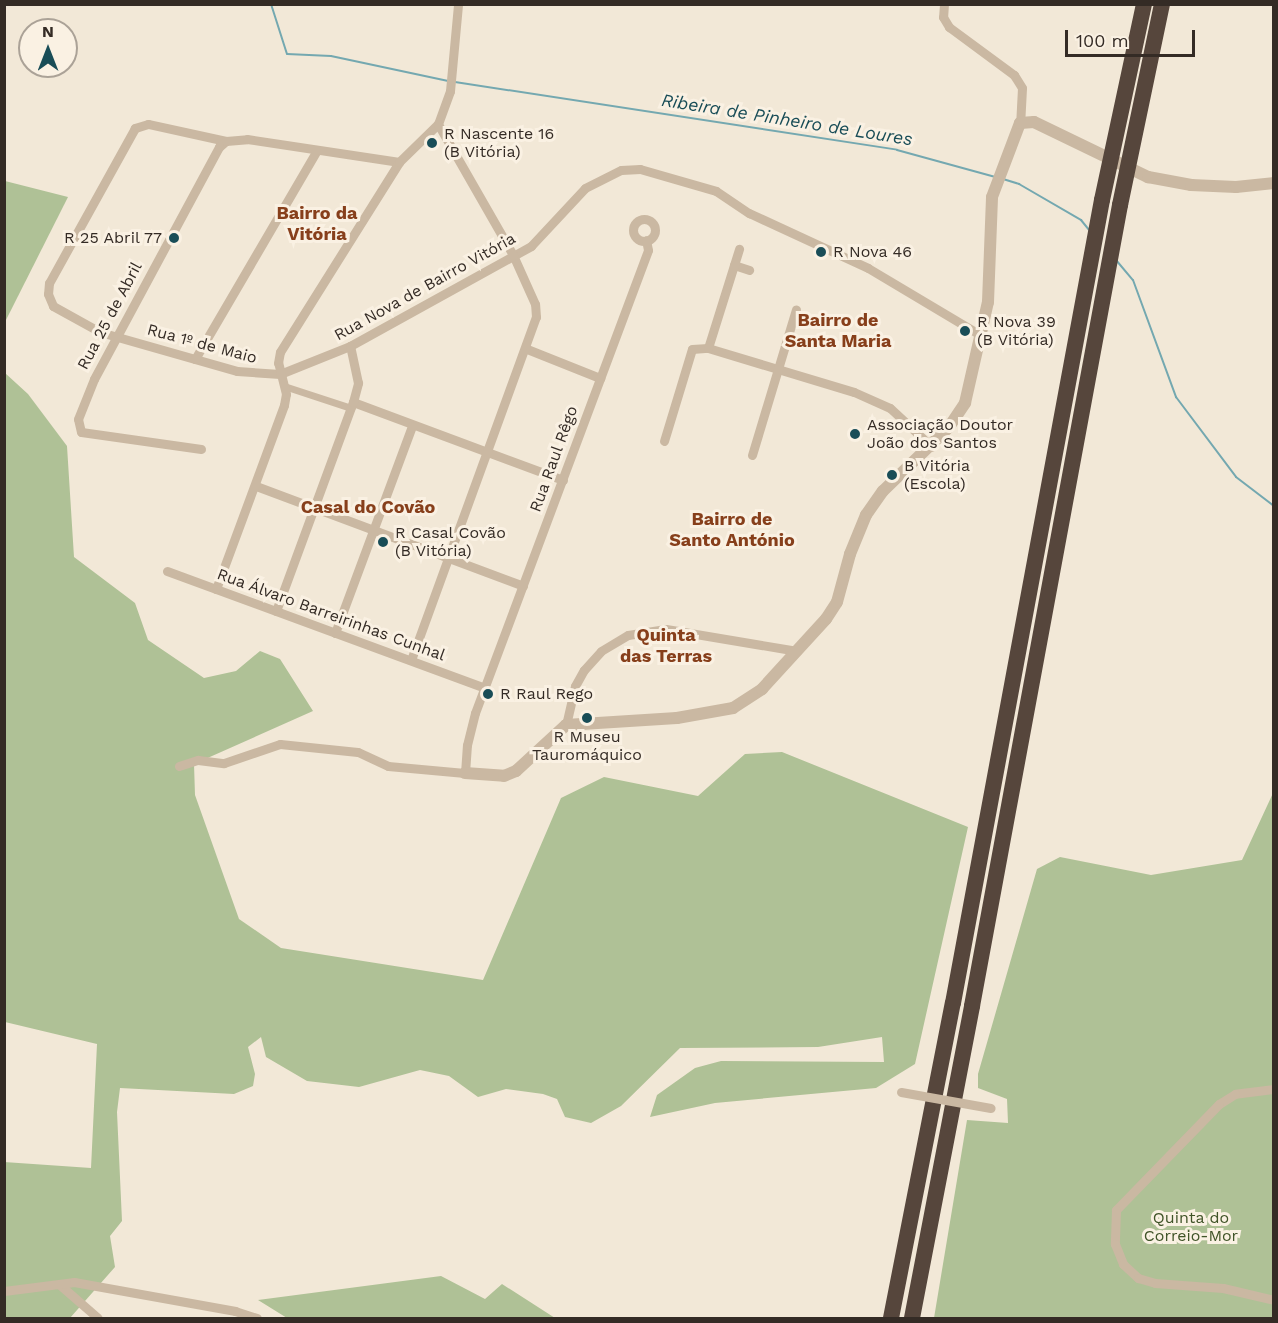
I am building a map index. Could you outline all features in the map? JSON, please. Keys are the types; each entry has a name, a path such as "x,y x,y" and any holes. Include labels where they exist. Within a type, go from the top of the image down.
{"highway":[{"path":"891,1318 937,1090 1097,224 1144,4"},
{"path":"912,1318 934,1212 1118,217 1162,4"},
{"path":"882,1318 937,1090"},
{"path":"918,1318 934,1212"}],"street":[{"path":"216,590 284,405 280,352 399,162 438,124 450,91 458,4"},
{"path":"567,725 677,718 733,708 762,689 837,602 850,554 866,515 883,491 932,447 965,403 988,302 994,188 1006,153 1020,123 1022,88 1014,75 949,27 943,17 944,4"},
{"path":"1020,123 1034,122 1148,177 1191,185 1236,187 1274,183"},
{"name":"Rua 1º de Maio","path":"226,141 148,124 130,133 48,289 53,306 116,336 252,374 280,374"},
{"path":"411,660 534,327 535,304 513,255 438,124"},
{"path":"226,141 248,139 399,162"},
{"name":"Rua 25 de Abril","path":"201,449 81,432 80,410 116,336 219,147 226,141"},
{"path":"195,359 317,150"},
{"name":"Rua Nova de Bairro Vitória","path":"280,374 350,346 531,246 585,188 621,170 640,169 700,184 749,213 868,268 981,336"},
{"name":"Rua Raul Rêgo","path":"465,773 467,745 485,688 648,250 646,240"},
{"path":"708,348 739,249"},
{"path":"734,265 749,270"},
{"path":"752,455 796,309"},
{"path":"276,611 352,405 358,383 350,346"},
{"path":"664,441 692,349 708,348 854,392 890,408 932,447"},
{"path":"527,349 600,378"},
{"path":"284,386 352,405 562,480"},
{"path":"335,633 412,426"},
{"path":"256,486 523,586"},
{"name":"Rua Álvaro Barreirinhas Cunhal","path":"167,571 485,688"},
{"path":"179,766 198,760 224,764 280,744 358,752 388,766 504,776 516,771 567,725 575,686 584,670 601,651 628,635 666,628 796,651"},
{"path":"1274,1089 1235,1094 1219,1104 1116,1210 1115,1244 1123,1264 1138,1278 1155,1283 1223,1288 1274,1300"},
{"path":"900,1092 991,1108"},
{"path":"4,1291 74,1282 235,1311 257,1318"},
{"path":"60,1285 98,1318"}],"green space":[{"path":"4,181 68,197 5,322"},
{"path":"5,373 28,394 67,446 74,557 135,603 148,640 204,678 236,671 260,651 280,659 313,711 194,764 195,795 239,919 281,948 483,980 561,798 604,777 698,796 745,754 782,752 968,827 915,1064 876,1088 715,1103 650,1117 657,1095 695,1068 721,1061 884,1062 882,1037 818,1047 680,1048 621,1106 591,1123 565,1117 557,1099 543,1094 506,1089 478,1097 449,1076 420,1070 359,1087 307,1081 266,1057 261,1037 248,1047 255,1074 253,1086 234,1094 120,1088 117,1112 122,1221 110,1236 115,1267 70,1318 5,1318 4,1162 91,1168 97,1044 5,1022"},
{"name":"Quinta do Correio-Mor","path":"1273,793 1273,1318 934,1318 967,1120 1008,1123 1007,1099 978,1088 978,1074 1037,869 1060,857 1151,875 1242,860"},
{"path":"441,1276 485,1299 502,1284 555,1318 287,1318 258,1300"}],"waterway":[{"name":"Ribeira de Pinheiro de Loures","path":"271,4 287,54 331,56 449,81"},
{"name":"Ribeira de Pinheiro de Loures","path":"455,82 897,150 995,177"},
{"name":"Ribeira de Pinheiro de Loures","path":"1003,179 1019,184 1081,220 1090,231"},
{"name":"Ribeira de Pinheiro de Loures","path":"1116,260 1133,280 1176,397 1236,477 1274,506"}],"place":[{"name":"R Nascente 16 (B Vitória)","path":"432,143"},
{"name":"R 25 Abril 77","path":"174,238"},
{"name":"R Nova 46","path":"821,252"},
{"name":"R Nova 39 (B Vitória)","path":"965,331"},
{"name":"Associação Doutor João dos Santos","path":"855,434"},
{"name":"B Vitória (Escola)","path":"892,475"},
{"name":"R Casal Covão (B Vitória)","path":"383,542"},
{"name":"R Raul Rego","path":"488,694"},
{"name":"R Museu Tauromáquico","path":"587,718"}],"district":[{"name":"Bairro da Vitória","path":"317,224"},
{"name":"Bairro de Santa Maria","path":"838,331"},
{"name":"Casal do Covão","path":"368,507"},
{"name":"Bairro de Santo António","path":"732,530"},
{"name":"Quinta das Terras","path":"666,646"}]}
